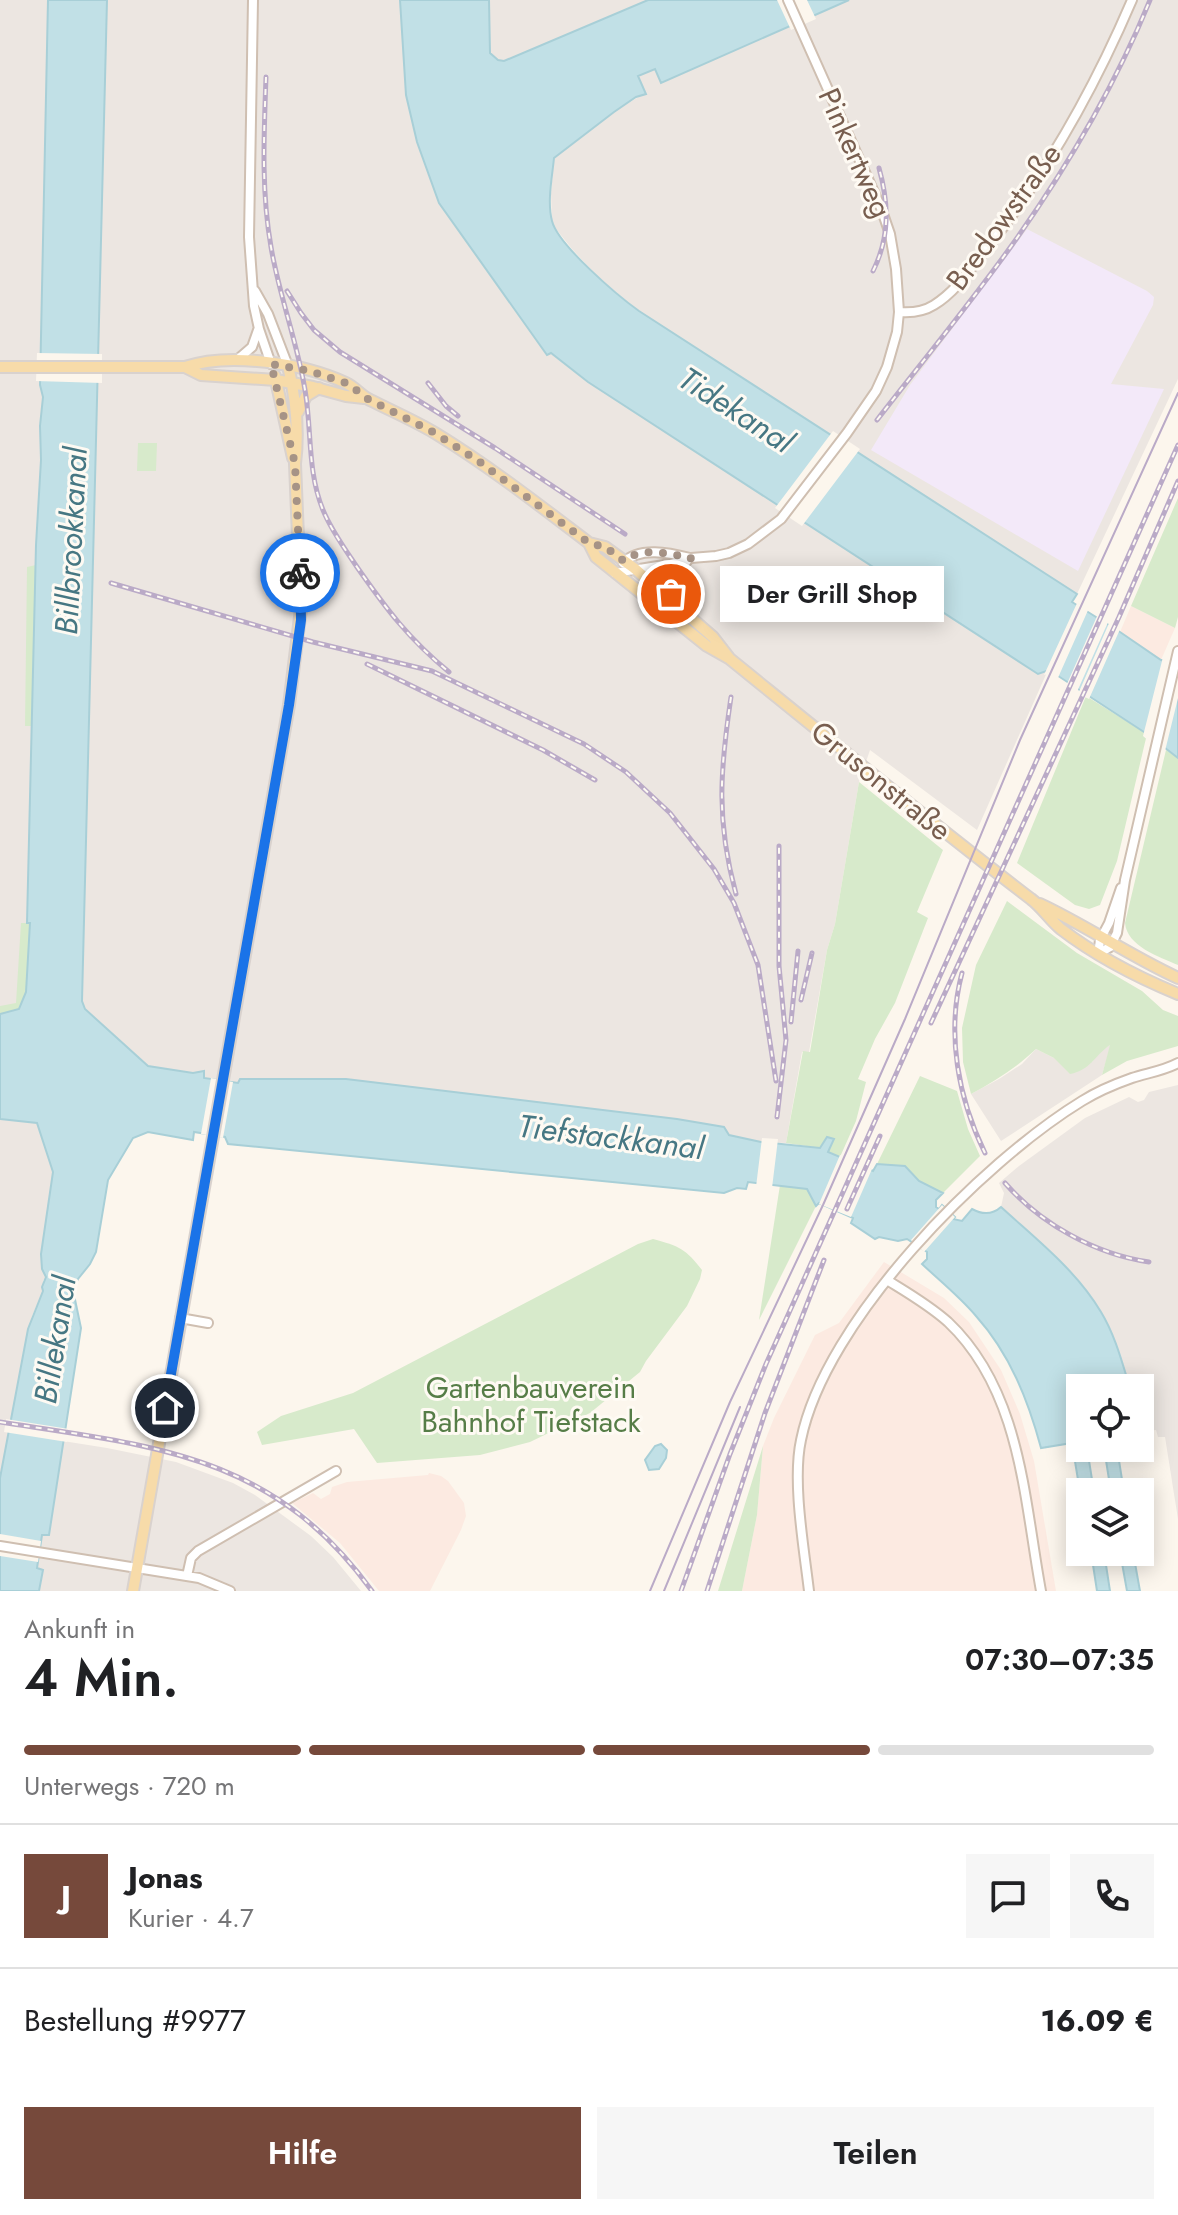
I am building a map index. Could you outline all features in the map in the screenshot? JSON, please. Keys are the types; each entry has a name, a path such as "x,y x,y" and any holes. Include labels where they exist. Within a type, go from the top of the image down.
{"main road":[{"name":"Grusonstraße","path":"185,367 202,361 271,364 322,374 349,384 366,398 453,445 589,543 605,547 675,602 713,637 730,659"},
{"path":"271,364 295,464"},
{"path":"0,365 185,367"},
{"path":"133,1591 289,705 301,620 296,418 288,366"},
{"name":"Grusonstraße","path":"185,367 201,375 292,382 366,398"},
{"path":"296,418 304,399 319,388"},
{"name":"Grusonstraße","path":"589,543 596,557 615,573 707,646 730,659 1034,901 1059,927 1128,971 1178,994"},
{"name":"Grusonstraße","path":"1034,901 1178,978"}],"street":[{"path":"253,0 250,271 259,329 271,364"},
{"name":"Pinkertweg","path":"788,0 887,225 896,269 899,312"},
{"name":"Bredowstraße","path":"899,312 924,310 946,297 1007,224 1084,100 1132,0"},
{"path":"254,290 268,314 288,366"},
{"path":"615,573 729,553 765,533 781,519 876,391 893,350 899,312"},
{"path":"234,361 252,347 259,329"},
{"path":"615,573 630,556 642,553 691,558"},
{"path":"675,602 670,590 671,578 691,558"},
{"path":"1098,954 1112,943 1117,933 1125,880 1177,654"},
{"path":"1098,954 1101,937 1125,880"},
{"path":"809,1591 799,1491 801,1440 815,1396 845,1338 887,1280 948,1211 1001,1162 1081,1101 1121,1082 1175,1066"},
{"path":"887,1280 933,1310 958,1333 987,1373 999,1396 1019,1460 1041,1591"},
{"path":"180,1318 208,1323"},
{"path":"187,1576 191,1558 198,1551 336,1471"},
{"path":"0,1546 187,1576 230,1591"}],"shaded area":[{"path":"0,0 48,0 40,385 44,397 40,426 27,923 19,1009 0,1014"},
{"path":"107,0 400,0 406,95 417,142 439,202 547,355 550,353 588,382 1038,673 1048,670 977,830 870,750 859,782 835,924 827,950 809,1052 802,1052 786,1143 761,1142 729,1135 724,1127 677,1119 346,1079 240,1079 239,1083 203,1078 204,1071 193,1073 148,1066 85,1009 82,1001"},
{"path":"489,0 648,0 505,61 490,54"},
{"path":"849,0 1178,0 1178,379 1077,594 639,311 596,275 552,224 551,194 556,154 645,93 637,76 655,69 661,83"},
{"path":"1027,229 1154,297 1153,305 1111,384 1164,389 1078,571 871,450 910,385"},
{"path":"1131,606 1175,628 1161,660 1120,632"},
{"path":"1111,1044 1102,1075 1001,1141 971,1094 1022,1064 1036,1049 1054,1058 1092,1062 1098,1053"},
{"path":"1178,1085 1178,1519 1165,1437 1158,1437 1154,1430 1154,1374 1125,1374 1112,1333 1100,1311 1063,1264 1001,1207 1004,1193 999,1183 1085,1118 1129,1097 1138,1102 1144,1100 1149,1092"},
{"path":"0,1119 37,1123 53,1172 41,1254 46,1277 32,1316 22,1359 0,1478"},
{"path":"884,1262 944,1298 969,1322 1001,1370 1020,1414 1034,1461 1056,1591 742,1591 757,1515 763,1446 774,1418 815,1335 839,1323"},
{"path":"63,1441 176,1462 233,1483 255,1495 311,1536 361,1591 39,1591 43,1570 37,1569 42,1534 49,1535"},
{"path":"429,1473 448,1481 464,1503 466,1516 430,1591 379,1591 340,1543 292,1503 313,1493 321,1499 330,1494 332,1487 347,1482"}],"green space":[{"path":"138,443 157,443 156,471 137,471"},
{"path":"1178,498 1178,617 1175,628 1131,606"},
{"path":"36,565 32,726 25,726 27,567"},
{"path":"1086,696 1147,734 1117,861 1100,905 1089,909 1075,905 1017,863"},
{"path":"1166,750 1178,758 1178,965 1138,944 1131,938 1125,923"},
{"path":"859,782 943,850 917,912 928,918 895,1003 858,1079 866,1082 856,1121 840,1157 820,1148 786,1143 803,1051 810,1052"},
{"path":"1007,901 1077,953 1142,991 1163,1010 1178,1016 1178,1046 1127,1061 1102,1075 1110,1045 1088,1066 1070,1074 1054,1058 1036,1049 1005,1074 971,1094 963,1062 962,1028 976,965"},
{"path":"21,923 30,923 26,992 19,1009 0,1014 0,1006 16,1003"},
{"path":"920,1076 957,1091 980,1156 943,1193 919,1181 905,1166 877,1164"},
{"path":"780,1185 807,1189 816,1206 759,1320"},
{"name":"Gartenbauverein Bahnhof Tiefstack","path":"653,1239 676,1246 691,1257 702,1270 700,1279 687,1306 640,1372 590,1413 530,1442 480,1455 377,1463 354,1429 262,1445 257,1432 281,1416 353,1393 638,1244"},
{"path":"763,1446 757,1515 742,1591 718,1591"}],"water":[{"path":"48,0 107,0 82,1001 85,1009 148,1066 193,1073 204,1071 204,1078 238,1083 240,1079 346,1079 677,1119 724,1127 729,1135 761,1142 820,1148 827,1137 834,1139 828,1152 873,1171 877,1164 905,1166 919,1181 943,1193 936,1200 936,1207 939,1209 942,1205 955,1217 953,1219 962,1221 972,1209 987,1213 1001,1207 1080,1282 1106,1321 1126,1374 1066,1374 1066,1444 1041,1448 1024,1395 999,1346 976,1316 922,1264 927,1259 927,1252 907,1239 875,1239 851,1223 853,1218 819,1203 816,1206 807,1189 748,1182 746,1189 737,1188 724,1193 228,1144 225,1137 194,1132 193,1140 148,1132 133,1138 108,1180 96,1252 73,1290 81,1328 49,1535 42,1535 37,1568 43,1570 39,1591 0,1591 0,1478 28,1329 46,1277 41,1254 53,1172 37,1123 0,1119 0,1014 19,1009 26,992 30,923 27,923 36,545 43,397 40,385"},
{"name":"Tidekanal","path":"400,0 489,0 490,53 504,61 648,0 849,0 661,83 655,69 638,76 646,94 614,112 554,158 550,198 552,221 577,256 639,311 1077,594 1072,602 1161,660 1178,664 1178,758 1049,670 1038,674 588,382 551,353 547,355 439,203 417,142 406,95"},
{"path":"661,1444 667,1450 666,1458 659,1469 649,1470 645,1460 655,1446"},
{"path":"1075,1462 1089,1462 1092,1478 1078,1478"},
{"path":"1106,1462 1119,1462 1122,1478 1109,1478"},
{"path":"1093,1566 1106,1566 1110,1591 1097,1591"},
{"path":"1123,1566 1136,1566 1140,1591 1127,1591"}],"pier":[{"path":"777,0 807,0 816,19 791,30"},
{"path":"37,353 102,354 102,383 36,381"},
{"path":"833,431 860,449 802,526 775,508"},
{"path":"1078,601 1089,608 1057,680 1044,675"},
{"path":"1098,614 1109,620 1076,694 1066,686"},
{"path":"1110,621 1121,627 1089,699 1078,694"},
{"path":"1163,657 1169,658 1169,661 1178,660 1178,698 1165,751 1143,736"},
{"path":"211,1078 233,1082 223,1138 201,1134"},
{"path":"762,1138 778,1139 772,1188 756,1187"},
{"path":"840,1155 872,1169 851,1217 819,1204"},
{"path":"942,1205 955,1217 924,1252 911,1240"},
{"path":"6,1419 69,1429 67,1442 4,1432"},
{"path":"0,1534 41,1541 38,1562 0,1556"}],"tram line":[{"path":"650,1591 730,1402 823,1205 905,1019 1020,740 1178,393"},
{"path":"664,1591 740,1407"}],"railway":[{"path":"877,420 996,267 1051,187 1105,95 1150,0"},
{"path":"266,77 264,162 268,226 274,265 305,390 318,495 334,532 378,597 410,636 449,672"},
{"path":"873,271 883,246 886,220 885,194 879,168"},
{"path":"287,291 314,330 340,352 495,448 625,534"},
{"path":"428,383 458,416"},
{"path":"681,1591 766,1364 1178,445"},
{"path":"931,1023 1119,617 1178,481"},
{"path":"111,583 313,642 432,671 584,744 626,772 670,813 714,869 734,903 758,965 776,1081"},
{"path":"367,664 543,750 595,780"},
{"path":"731,697 722,796 725,843 736,894"},
{"path":"777,1117 786,1040 779,966 779,846"},
{"path":"791,1022 798,951"},
{"path":"801,1000 812,953"},
{"path":"962,973 955,1019 957,1065 968,1110 985,1153"},
{"path":"847,1209 880,1136"},
{"path":"1005,1183 1035,1212 1070,1235 1109,1252 1149,1262"},
{"path":"707,1591 765,1413 824,1260"},
{"path":"0,1422 109,1439 207,1464 251,1484 294,1510 334,1545 372,1591"}],"way so far":[{"path":"300,573 295,464 271,364 310,371 349,384 366,398 433,432 507,481 589,543 605,547 624,561 642,553 691,558 673,574 671,594"}],"place":[{"name":"Der Grill Shop","path":"671,594"}],"route":[{"path":"165,1408 289,705 301,620 300,573"}],"water label":[{"name":"Billbrookkanal","path":"71,541"},
{"name":"Tiefstackkanal","path":"611,1137"},
{"name":"Billekanal","path":"55,1340"}]}
